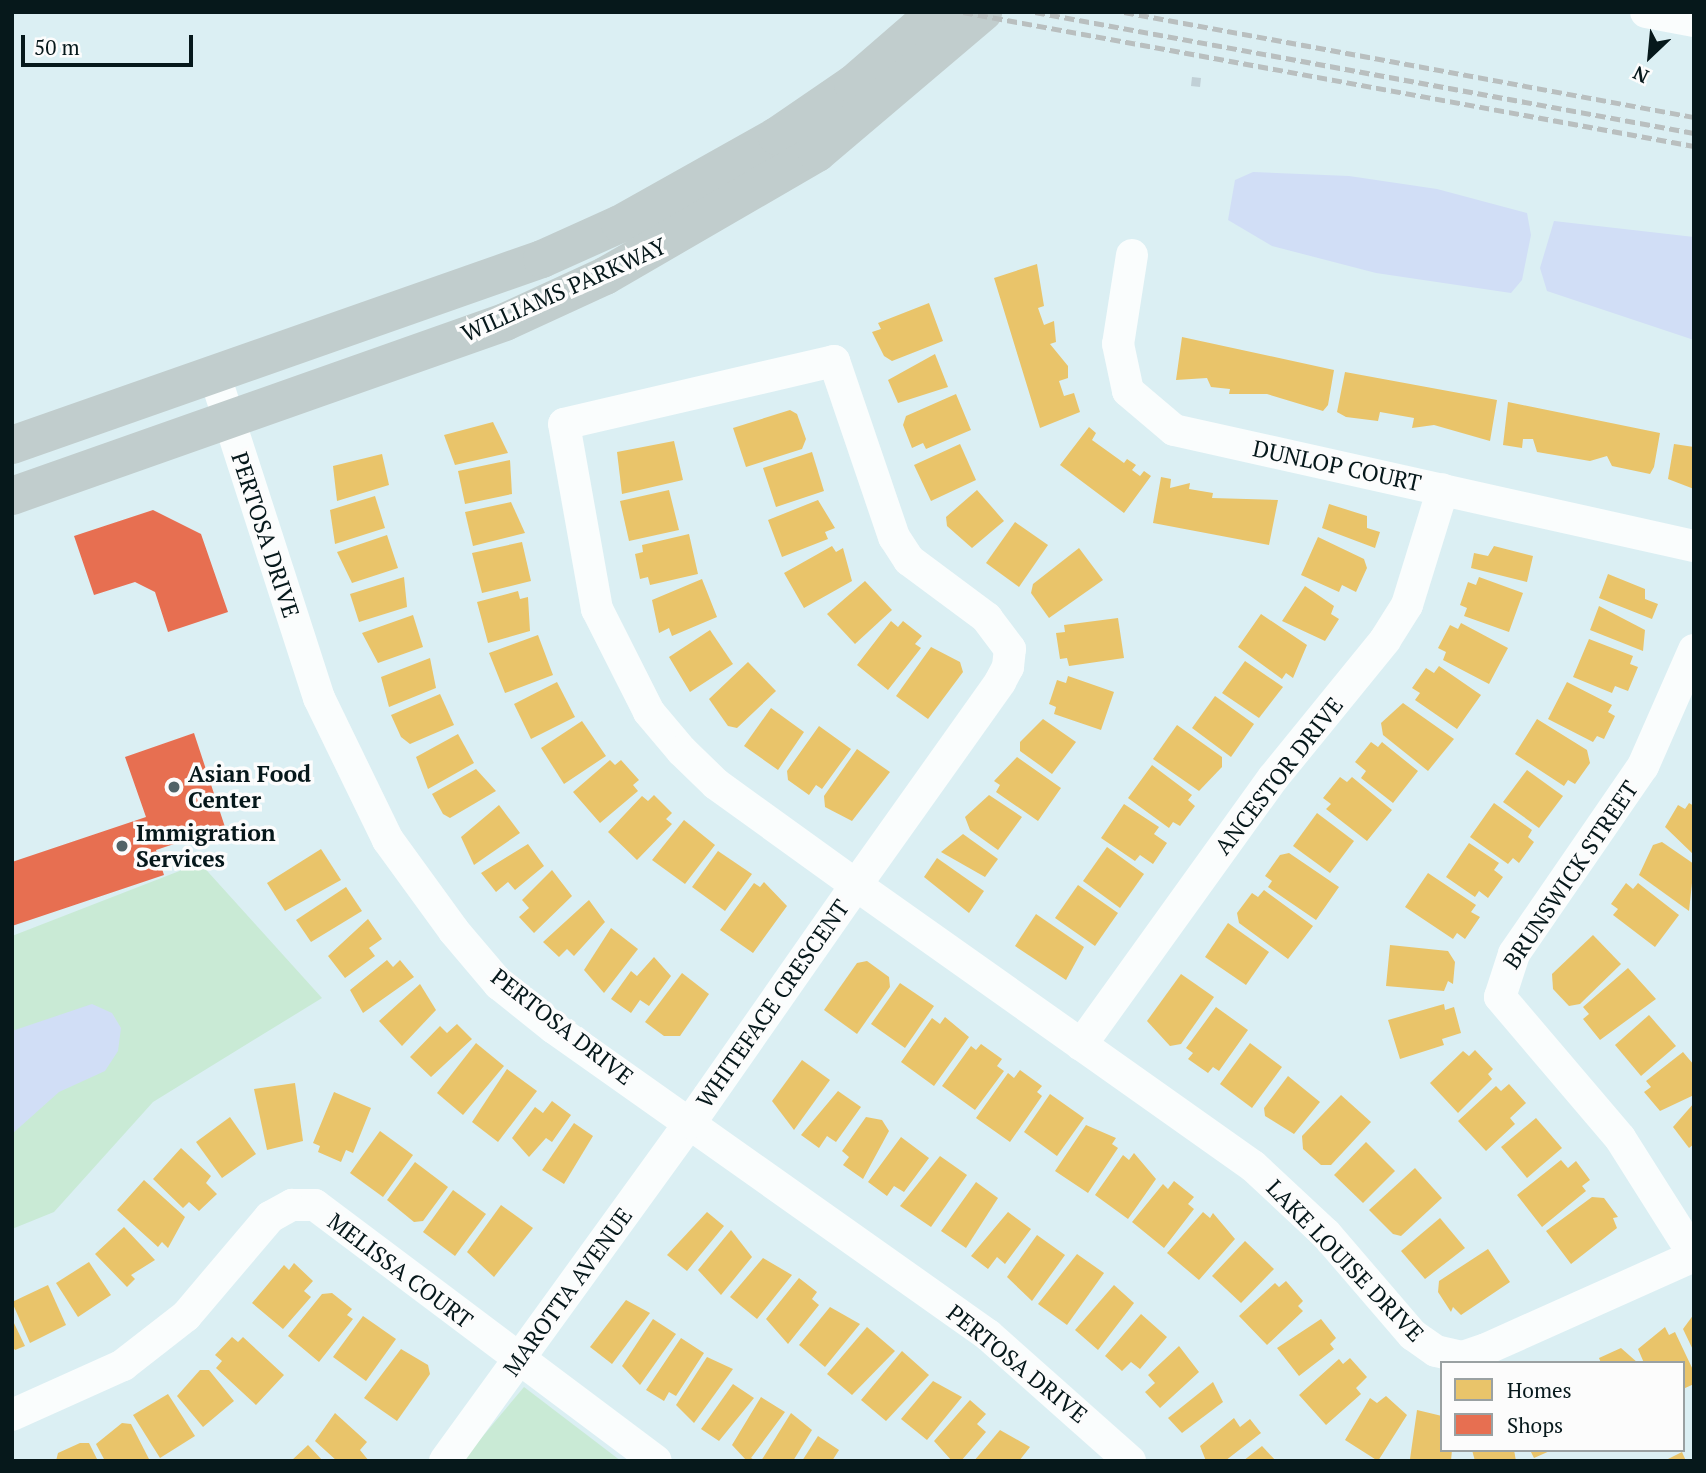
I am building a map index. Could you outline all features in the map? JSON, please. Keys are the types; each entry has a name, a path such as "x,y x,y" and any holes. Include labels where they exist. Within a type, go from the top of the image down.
{"main road":[{"name":"WILLIAMS PARKWAY","path":"12,445 542,259 620,224 777,136 953,18"},
{"name":"WILLIAMS PARKWAY","path":"12,496 505,322 672,242 817,153 953,18"}],"street":[{"path":"1646,12 1694,21"},
{"name":"DUNLOP COURT","path":"1132,255 1118,344 1128,391 1162,424 1694,546"},
{"name":"WHITEFACE CRESCENT","path":"690,1123 1000,682 1010,649 987,618 909,560 894,537 834,361 564,424 597,609 649,712 716,784 856,885"},
{"name":"PERTOSA DRIVE","path":"214,373 319,698 350,771 420,891 499,984 988,1335 1129,1461"},
{"name":"ANCESTOR DRIVE","path":"1081,1045 1273,779 1385,640 1407,605 1443,489"},
{"name":"BRUNSWICK STREET","path":"1694,650 1643,766 1514,954 1500,997 1620,1138 1694,1255"},
{"name":"LAKE LOUISE DRIVE","path":"856,885 1278,1187 1413,1335 1442,1354 1463,1357 1486,1349 1694,1255"},
{"name":"MAROTTA AVENUE","path":"445,1461 690,1123"},
{"name":"MELISSA COURT","path":"12,1415 123,1365 186,1316 270,1217 292,1205 315,1205 519,1362 656,1461"}],"green space":[{"path":"200,863 322,998 153,1102 54,1212 12,1229 12,936"},
{"path":"524,1387 621,1461 462,1461"}],"water":[{"path":"1253,172 1349,176 1437,189 1527,213 1531,235 1522,280 1511,293 1376,273 1272,246 1228,220 1235,180"},
{"path":"1554,221 1694,237 1694,340 1547,291 1540,268"},
{"path":"92,1004 112,1013 121,1028 118,1051 105,1071 59,1092 12,1134 12,1031"}],"building: Homes":[{"path":"1037,264 1044,306 1038,308 1044,325 1054,321 1056,342 1050,344 1068,366 1068,378 1059,381 1064,396 1074,393 1080,412 1040,428 994,278"},
{"path":"929,303 943,341 892,361 884,356 872,332 881,329 878,323"},
{"path":"1182,337 1334,370 1328,405 1323,411 1267,394 1229,394 1230,389 1211,387 1207,378 1176,380"},
{"path":"935,354 948,387 898,403 888,380"},
{"path":"1345,372 1497,400 1490,441 1434,425 1412,428 1414,418 1380,412 1378,421 1346,417 1337,412"},
{"path":"956,394 971,430 926,449 923,443 912,448 903,425 906,416"},
{"path":"1508,402 1660,433 1654,467 1650,474 1612,466 1607,456 1590,461 1537,452 1533,439 1523,439 1522,448 1503,445"},
{"path":"790,410 797,414 806,439 802,449 746,467 733,428"},
{"path":"493,422 508,453 455,465 444,435"},
{"path":"1089,427 1096,433 1092,440 1124,463 1127,459 1136,465 1132,470 1140,476 1144,471 1151,476 1124,513 1060,465"},
{"path":"674,441 683,480 622,494 617,452"},
{"path":"960,444 976,480 931,501 914,465"},
{"path":"1674,444 1694,447 1694,489 1668,479"},
{"path":"812,452 824,491 776,507 763,468"},
{"path":"382,454 389,485 337,501 333,466"},
{"path":"510,460 512,494 465,504 458,471"},
{"path":"1161,477 1171,479 1170,488 1190,483 1189,489 1213,493 1212,498 1278,500 1269,545 1153,523"},
{"path":"669,490 679,530 629,541 620,501"},
{"path":"977,490 1004,521 972,548 947,526 946,517"},
{"path":"375,496 385,528 335,544 330,510"},
{"path":"818,500 835,528 825,532 828,539 782,557 768,520"},
{"path":"511,502 525,533 473,546 465,512"},
{"path":"1329,504 1367,516 1367,528 1380,532 1375,548 1322,528"},
{"path":"1015,522 1048,545 1019,587 986,563"},
{"path":"689,534 698,574 650,585 648,577 640,579 635,554 643,552 642,545"},
{"path":"387,535 398,568 352,583 337,552"},
{"path":"1318,537 1364,559 1367,568 1356,592 1342,585 1339,592 1301,575"},
{"path":"522,542 531,581 482,593 472,553"},
{"path":"832,546 836,552 843,548 852,581 804,608 784,573"},
{"path":"1494,546 1533,556 1527,582 1471,568 1474,553 1488,556"},
{"path":"1079,548 1103,580 1049,618 1031,593 1033,584"},
{"path":"1608,574 1645,589 1645,599 1658,604 1652,619 1599,598"},
{"path":"404,577 407,607 359,622 350,594"},
{"path":"1479,577 1523,593 1509,632 1464,616 1467,608 1460,605 1468,582 1476,585"},
{"path":"702,579 717,617 672,636 669,628 659,633 652,600"},
{"path":"865,581 892,610 855,644 827,614"},
{"path":"1305,586 1334,606 1331,614 1339,619 1325,641 1282,621"},
{"path":"518,591 520,599 528,597 530,631 488,643 477,602"},
{"path":"1599,606 1645,630 1643,651 1590,630"},
{"path":"1261,614 1307,645 1293,678 1286,673 1282,679 1238,647"},
{"path":"413,615 423,647 378,663 362,633"},
{"path":"1118,618 1124,658 1069,666 1067,658 1060,659 1056,633 1065,632 1064,625"},
{"path":"891,621 898,627 903,621 922,636 915,644 921,648 888,690 857,665"},
{"path":"1461,623 1508,648 1489,684 1443,660 1446,652 1438,648 1450,625 1458,629"},
{"path":"710,630 733,664 690,692 669,657"},
{"path":"538,635 553,675 505,693 489,653"},
{"path":"1589,639 1633,656 1630,664 1638,667 1628,691 1615,686 1612,693 1573,677"},
{"path":"931,647 960,662 963,672 928,719 896,696"},
{"path":"430,658 436,688 389,707 381,677"},
{"path":"1245,661 1283,687 1259,718 1222,693"},
{"path":"748,662 776,691 737,728 728,726 709,699"},
{"path":"1439,666 1481,695 1457,729 1415,700 1420,693 1412,688 1426,668 1434,673"},
{"path":"1068,676 1114,692 1101,730 1054,714 1056,707 1049,704 1057,680 1066,683"},
{"path":"557,682 575,717 531,739 514,704"},
{"path":"1567,682 1612,705 1608,712 1615,716 1604,739 1597,736 1593,742 1548,719"},
{"path":"440,694 454,725 410,744 401,737 391,715"},
{"path":"1215,696 1254,724 1231,757 1192,728"},
{"path":"1403,703 1454,739 1428,771 1383,735 1381,723"},
{"path":"771,708 804,732 778,770 744,746"},
{"path":"1043,719 1076,742 1052,774 1020,751 1020,742"},
{"path":"1537,719 1587,750 1590,763 1575,784 1568,780 1564,786 1515,754"},
{"path":"582,721 606,756 564,784 541,748"},
{"path":"1177,725 1222,757 1222,767 1199,791 1153,759"},
{"path":"819,726 851,749 822,789 816,785 809,795 788,780 787,771"},
{"path":"458,734 474,763 428,789 416,757"},
{"path":"1371,742 1378,747 1382,742 1418,771 1393,803 1361,778 1366,771 1355,762"},
{"path":"857,749 890,772 852,821 825,807 824,796"},
{"path":"1017,757 1061,788 1038,821 996,792 1000,785 994,781"},
{"path":"610,760 615,765 621,760 639,780 633,785 638,791 600,823 573,792"},
{"path":"1152,765 1192,795 1188,800 1195,806 1180,826 1173,822 1169,828 1128,798"},
{"path":"476,769 496,791 450,818 443,814 432,794"},
{"path":"1527,770 1563,796 1539,828 1503,802"},
{"path":"1340,777 1347,782 1352,777 1392,810 1367,841 1326,809 1331,804 1323,798"},
{"path":"654,795 672,813 666,819 672,824 637,860 608,832 642,796 648,801"},
{"path":"989,795 1022,817 998,850 970,830 965,817"},
{"path":"1494,803 1532,830 1528,837 1534,842 1519,863 1513,858 1508,864 1470,837"},
{"path":"1689,803 1694,806 1694,855 1665,827 1678,805 1685,809"},
{"path":"1124,804 1159,827 1154,834 1167,843 1153,864 1140,855 1135,861 1101,838"},
{"path":"499,805 520,833 474,865 461,837"},
{"path":"1317,813 1354,841 1330,873 1293,846"},
{"path":"684,820 715,845 685,884 652,860"},
{"path":"963,834 998,859 985,877 941,852"},
{"path":"1662,842 1694,864 1689,911 1639,875 1653,845"},
{"path":"1469,843 1499,863 1494,870 1503,877 1488,898 1479,891 1475,897 1446,877"},
{"path":"528,844 544,866 515,890 508,882 496,892 481,873"},
{"path":"1107,847 1144,874 1120,908 1083,881"},
{"path":"321,849 341,880 285,911 267,883"},
{"path":"718,851 752,874 725,911 692,887"},
{"path":"1289,853 1339,887 1316,920 1268,887 1272,881 1265,876 1280,855"},
{"path":"937,858 984,891 969,913 924,877"},
{"path":"552,870 572,896 534,933 519,917 529,908 522,900"},
{"path":"1428,873 1476,905 1471,912 1480,917 1465,939 1457,933 1453,939 1405,907"},
{"path":"764,882 787,906 753,953 720,930 754,883 760,887"},
{"path":"1626,883 1633,889 1638,883 1679,915 1655,947 1613,915 1618,909 1611,904"},
{"path":"1078,885 1118,913 1095,946 1055,918"},
{"path":"346,887 362,911 311,942 296,920"},
{"path":"1264,890 1313,926 1288,959 1239,923 1237,913 1252,893 1258,897"},
{"path":"589,900 605,922 574,956 567,949 559,957 543,942"},
{"path":"1036,914 1084,947 1066,980 1015,946"},
{"path":"368,919 382,939 369,948 375,956 345,978 328,956"},
{"path":"1228,923 1269,952 1246,985 1205,957"},
{"path":"611,928 638,949 604,993 584,970"},
{"path":"1593,935 1621,964 1580,1004 1569,1006 1553,989 1552,974"},
{"path":"1390,945 1448,951 1455,962 1453,984 1448,981 1444,991 1386,986"},
{"path":"654,957 671,976 649,1006 640,1000 631,1013 611,999 631,971 637,976"},
{"path":"387,960 393,967 400,960 414,977 363,1013 350,990"},
{"path":"867,961 889,977 890,987 857,1034 824,1010 857,963"},
{"path":"1628,968 1656,999 1600,1040 1583,1019 1589,1014 1583,1007"},
{"path":"682,973 709,994 680,1036 664,1036 645,1022"},
{"path":"1181,974 1214,997 1181,1044 1170,1046 1147,1021"},
{"path":"900,983 934,1006 905,1048 871,1024"},
{"path":"420,984 436,1010 402,1046 379,1021"},
{"path":"1444,1004 1445,1010 1454,1007 1461,1033 1442,1039 1444,1045 1400,1059 1388,1020"},
{"path":"1216,1007 1248,1030 1219,1071 1213,1067 1208,1073 1188,1059 1193,1053 1186,1048"},
{"path":"1649,1015 1676,1046 1641,1076 1615,1045"},
{"path":"945,1017 969,1037 934,1086 901,1062 932,1018 940,1024"},
{"path":"457,1024 472,1039 431,1077 410,1057 440,1026 447,1033"},
{"path":"476,1043 504,1066 463,1115 437,1093"},
{"path":"1250,1043 1282,1067 1252,1108 1220,1084"},
{"path":"981,1044 1002,1059 997,1066 1004,1071 975,1110 942,1086 971,1046 976,1050"},
{"path":"1475,1050 1493,1069 1488,1074 1492,1079 1458,1113 1430,1083 1463,1051 1469,1056"},
{"path":"1683,1052 1694,1065 1694,1095 1660,1111 1644,1092 1651,1087 1646,1081"},
{"path":"802,1060 830,1080 794,1130 772,1101"},
{"path":"507,1069 537,1091 498,1142 472,1122"},
{"path":"1020,1070 1042,1086 1037,1092 1042,1096 1010,1142 976,1118 1008,1073 1014,1078"},
{"path":"1288,1076 1320,1102 1294,1134 1265,1116 1264,1108"},
{"path":"295,1083 303,1141 267,1150 254,1089"},
{"path":"1509,1084 1526,1103 1510,1118 1515,1124 1486,1151 1458,1121 1496,1086 1501,1091"},
{"path":"838,1091 861,1107 836,1142 827,1136 819,1148 801,1135"},
{"path":"334,1092 371,1108 353,1153 346,1150 341,1162 318,1152 320,1146 313,1143"},
{"path":"1050,1094 1084,1118 1057,1156 1024,1132"},
{"path":"1341,1095 1371,1122 1331,1165 1321,1165 1303,1149 1302,1136"},
{"path":"552,1101 571,1115 552,1142 546,1138 529,1157 512,1138 535,1107 543,1113"},
{"path":"1694,1103 1694,1144 1689,1148 1673,1127"},
{"path":"230,1117 256,1154 222,1178 196,1142"},
{"path":"866,1117 882,1120 889,1131 863,1179 843,1165 849,1157 842,1151"},
{"path":"1536,1118 1562,1148 1527,1178 1501,1147"},
{"path":"574,1123 593,1136 564,1184 542,1170"},
{"path":"1086,1125 1116,1138 1112,1144 1118,1148 1088,1193 1055,1171"},
{"path":"380,1131 413,1155 383,1197 350,1173"},
{"path":"901,1137 929,1158 904,1192 894,1186 887,1196 868,1182"},
{"path":"1366,1142 1395,1171 1363,1203 1334,1175"},
{"path":"181,1148 211,1176 206,1183 217,1194 199,1211 189,1202 183,1208 153,1179"},
{"path":"1134,1153 1156,1179 1128,1219 1095,1195 1123,1155 1129,1160"},
{"path":"940,1156 967,1175 931,1227 900,1206"},
{"path":"1561,1160 1568,1168 1576,1161 1590,1180 1582,1186 1586,1191 1542,1227 1517,1195"},
{"path":"415,1162 448,1187 423,1221 414,1222 387,1200"},
{"path":"1415,1168 1442,1198 1401,1236 1393,1234 1369,1210"},
{"path":"144,1180 185,1217 168,1248 162,1242 158,1247 117,1210"},
{"path":"1174,1181 1194,1197 1188,1204 1194,1209 1164,1248 1132,1222 1163,1184 1168,1189"},
{"path":"976,1182 998,1198 966,1248 941,1231"},
{"path":"453,1190 486,1214 455,1256 423,1232"},
{"path":"1592,1197 1604,1198 1618,1217 1613,1218 1617,1228 1571,1264 1546,1231"},
{"path":"501,1205 533,1228 494,1277 467,1252"},
{"path":"707,1212 724,1226 687,1271 667,1255"},
{"path":"1008,1212 1031,1229 1005,1264 997,1257 988,1269 971,1256"},
{"path":"1203,1212 1210,1218 1213,1213 1235,1239 1199,1280 1167,1253"},
{"path":"1440,1218 1465,1248 1425,1279 1401,1251"},
{"path":"124,1227 155,1260 131,1275 135,1279 127,1287 95,1254"},
{"path":"731,1230 752,1257 721,1295 698,1270"},
{"path":"1037,1235 1065,1255 1032,1301 1007,1277"},
{"path":"1245,1241 1274,1269 1241,1303 1212,1276"},
{"path":"1488,1249 1510,1282 1461,1315 1453,1307 1451,1312 1438,1292 1439,1281"},
{"path":"1077,1254 1104,1273 1067,1325 1038,1304"},
{"path":"763,1258 792,1275 757,1319 730,1297"},
{"path":"89,1262 111,1295 78,1317 56,1283"},
{"path":"294,1263 313,1281 304,1291 311,1297 283,1329 252,1303 284,1265 289,1270"},
{"path":"799,1278 817,1292 812,1299 819,1305 788,1344 766,1319"},
{"path":"1286,1281 1303,1301 1298,1306 1303,1311 1267,1345 1239,1316 1275,1283 1279,1287"},
{"path":"48,1285 66,1325 30,1343 12,1302"},
{"path":"1114,1285 1134,1303 1098,1350 1075,1330"},
{"path":"332,1293 352,1309 347,1315 353,1319 319,1362 288,1336 322,1294"},
{"path":"626,1300 650,1313 612,1364 590,1347"},
{"path":"830,1307 860,1324 825,1367 799,1345"},
{"path":"1141,1314 1167,1337 1140,1369 1131,1362 1122,1371 1105,1356"},
{"path":"1694,1314 1694,1352 1683,1329"},
{"path":"363,1316 396,1339 366,1381 333,1357"},
{"path":"12,1319 25,1346 15,1350 12,1346"},
{"path":"653,1319 676,1334 640,1385 622,1366"},
{"path":"1321,1319 1336,1338 1330,1344 1334,1349 1299,1376 1277,1348"},
{"path":"867,1327 895,1351 852,1395 827,1374"},
{"path":"1665,1327 1669,1335 1675,1332 1694,1372 1694,1384 1685,1388 1685,1361 1643,1361 1638,1349"},
{"path":"232,1337 238,1342 243,1337 284,1375 256,1405 216,1368 222,1361 215,1355"},
{"path":"681,1338 704,1353 676,1396 669,1392 664,1401 646,1390"},
{"path":"1179,1346 1199,1372 1160,1408 1145,1392 1155,1383 1148,1375"},
{"path":"1621,1348 1636,1361 1600,1361 1599,1358"},
{"path":"401,1349 428,1365 430,1374 397,1421 364,1398"},
{"path":"902,1351 929,1375 886,1421 861,1400"},
{"path":"707,1357 733,1369 694,1423 676,1405"},
{"path":"1350,1358 1367,1377 1356,1388 1361,1394 1326,1425 1299,1395 1339,1359 1343,1364"},
{"path":"200,1370 209,1370 234,1401 203,1427 177,1396"},
{"path":"933,1381 962,1397 927,1440 901,1419"},
{"path":"1213,1382 1223,1402 1182,1433 1168,1418"},
{"path":"733,1384 754,1398 719,1441 701,1429"},
{"path":"168,1394 195,1436 160,1458 133,1415"},
{"path":"1386,1396 1407,1415 1378,1461 1345,1440 1370,1398 1377,1403"},
{"path":"761,1397 785,1412 751,1458 756,1461 747,1461 732,1445"},
{"path":"970,1400 986,1414 977,1424 986,1432 961,1461 952,1461 934,1441"},
{"path":"1417,1410 1440,1416 1440,1452 1452,1452 1451,1461 1410,1459"},
{"path":"335,1413 367,1442 360,1450 369,1461 337,1461 315,1441"},
{"path":"791,1413 812,1430 793,1461 761,1461"},
{"path":"1234,1418 1240,1427 1250,1419 1261,1433 1225,1461 1206,1461 1200,1446"},
{"path":"122,1423 131,1424 150,1461 105,1461 96,1444"},
{"path":"1000,1430 1030,1447 1019,1461 974,1461"},
{"path":"818,1436 839,1450 832,1461 802,1461"},
{"path":"80,1443 89,1443 98,1461 56,1461 58,1453"},
{"path":"308,1445 323,1461 291,1461"},
{"path":"1262,1446 1276,1461 1243,1461"},
{"path":"1473,1452 1514,1452 1516,1461 1475,1461"},
{"path":"1531,1452 1548,1452 1534,1458"},
{"path":"1682,1452 1686,1461 1664,1461"}],"building: Shops":[{"path":"153,510 201,534 228,612 168,632 155,592 135,582 94,595 74,536"},
{"path":"194,733 225,827 156,850 164,875 12,926 12,862 146,817 125,757"}],"building: Other":[{"path":"1192,77 1201,78 1200,87 1191,86"}],"railway":[{"path":"963,12 1694,146"},
{"path":"1035,12 1694,133"},
{"path":"1124,12 1694,117"}],"place":[{"name":"Asian Food Center","path":"174,787"},
{"name":"Immigration Services","path":"122,846"}]}
